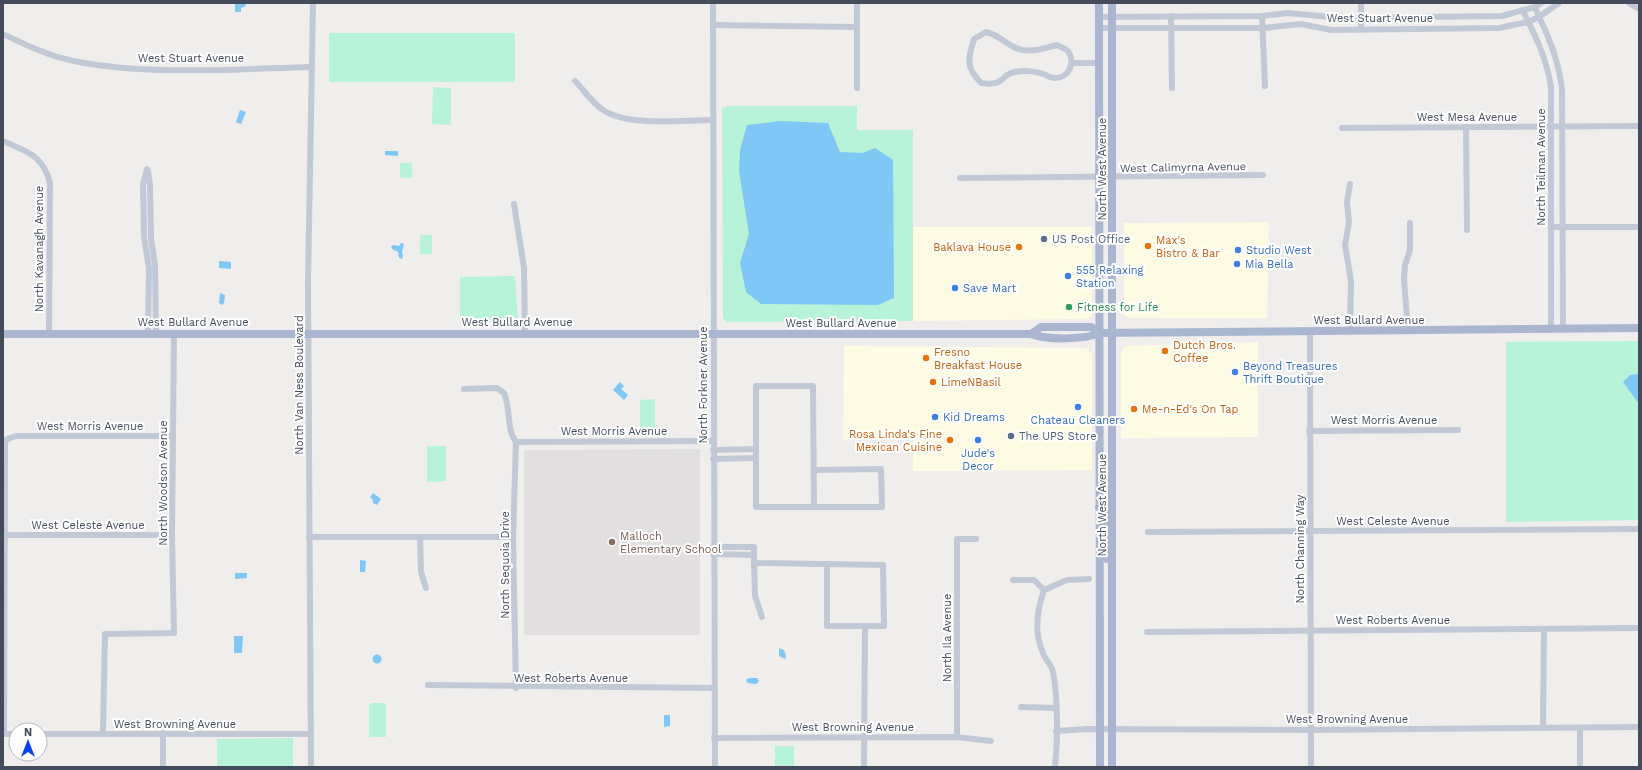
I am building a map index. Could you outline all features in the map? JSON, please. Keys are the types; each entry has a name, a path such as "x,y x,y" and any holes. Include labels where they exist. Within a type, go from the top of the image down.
{"main road":[{"name":"North West Avenue","path":"1100,3 1100,767"},
{"name":"North West Avenue","path":"1112,3 1112,767"},
{"name":"West Bullard Avenue","path":"3,334 1031,334 1041,327 1091,327 1099,333 1113,334 1639,328"},
{"path":"1099,507 1103,508 1106,516 1108,596 1113,625"}],"street":[{"name":"North Van Ness Boulevard","path":"311,767 310,334 308,282 313,3"},
{"name":"North Forkner Avenue","path":"713,3 712,333 713,688 715,767"},
{"path":"856,88 857,3"},
{"path":"1361,3 1361,29"},
{"path":"1535,7 1541,3"},
{"path":"1539,17 1559,3"},
{"path":"1629,3 1639,9"},
{"name":"West Stuart Avenue","path":"1099,16 1262,16 1288,13 1326,17 1361,18 1480,17 1502,16 1535,7"},
{"name":"North Teilman Avenue","path":"1535,7 1552,43 1561,75 1563,126 1563,329"},
{"name":"North Teilman Avenue","path":"1523,11 1540,47 1549,77 1552,126 1551,329"},
{"path":"1171,16 1172,88"},
{"path":"1262,16 1264,28 1265,86"},
{"name":"West Stuart Avenue","path":"1099,28 1264,28 1302,24 1331,30 1499,28 1528,22 1539,17"},
{"path":"714,25 856,27"},
{"path":"986,32 998,35 1017,49 1035,50 1057,45 1068,51 1072,63 1070,70 1064,75 1055,78 1034,72 1014,72 999,83 991,84 981,82 975,76 969,67 969,55 974,38 986,32"},
{"name":"West Stuart Avenue","path":"3,34 39,52 74,61 144,70 312,67"},
{"path":"1072,63 1099,63"},
{"path":"575,81 602,109 616,117 642,120 713,120"},
{"name":"West Mesa Avenue","path":"1342,128 1639,126"},
{"path":"1466,127 1467,230"},
{"name":"North Kavanagh Avenue","path":"3,141 33,154 47,171 50,183 49,334"},
{"path":"152,278 144,238 143,184 147,168 150,202 152,278 152,333"},
{"name":"West Calimyrna Avenue","path":"960,178 1263,176"},
{"path":"1350,184 1347,202 1349,222 1345,245 1351,281 1350,331"},
{"path":"143,202 150,202"},
{"path":"514,204 524,268 525,333"},
{"path":"1408,331 1404,279 1410,250 1410,223"},
{"path":"1551,227 1639,227"},
{"path":"144,238 151,238"},
{"name":"North Channing Way","path":"1310,332 1309,431 1311,767"},
{"name":"North Woodson Avenue","path":"103,734 105,634 174,633 172,535 174,334"},
{"path":"814,470 881,469 882,507 756,508 756,386 813,386 814,507"},
{"path":"464,389 497,388 504,393 508,404 511,436 516,442"},
{"name":"West Morris Avenue","path":"1309,431 1458,430"},
{"name":"West Morris Avenue","path":"3,535 4,447 7,439 16,436 173,436"},
{"name":"West Morris Avenue","path":"516,442 713,441"},
{"name":"North Sequoia Drive","path":"516,442 513,537 516,688"},
{"path":"713,450 756,450"},
{"path":"713,459 756,458"},
{"name":"West Celeste Avenue","path":"1148,532 1639,529"},
{"path":"3,535 3,734"},
{"name":"West Celeste Avenue","path":"3,535 172,535"},
{"path":"310,537 513,537"},
{"path":"420,537 421,572 426,588"},
{"name":"North Ila Avenue","path":"957,737 957,539 976,539"},
{"path":"713,546 754,547 755,596 762,617"},
{"path":"713,554 754,555"},
{"path":"754,564 827,564 883,565 884,626 827,626 827,564"},
{"path":"1055,767 1057,749 1053,670 1043,654 1038,639 1038,607 1044,590 1066,580 1089,579"},
{"path":"1013,580 1034,580 1044,590"},
{"path":"864,767 865,626"},
{"name":"West Roberts Avenue","path":"1147,632 1639,628"},
{"path":"1542,727 1544,629"},
{"name":"West Roberts Avenue","path":"428,685 516,688 713,688"},
{"path":"1021,707 1056,708"},
{"name":"West Browning Avenue","path":"1056,730 1311,730 1639,727"},
{"path":"1580,728 1580,767"},
{"name":"West Browning Avenue","path":"48,734 311,734"},
{"path":"163,734 163,767"},
{"name":"West Browning Avenue","path":"714,738 957,737 991,740"}],"shaded area":[{"path":"1269,222 1267,318 1130,318 1124,315 1124,223"},
{"path":"913,227 1092,227 1092,315 1088,319 913,321"},
{"path":"1258,342 1258,437 1121,438 1121,352 1125,346"},
{"path":"844,346 1086,348 1092,354 1092,470 913,471 913,440 843,440"},
{"name":"Malloch Elementary School","path":"700,449 700,635 524,635 524,450"}],"green space":[{"path":"329,33 515,33 515,82 329,82"},
{"path":"433,87 451,88 451,125 432,124"},
{"path":"728,106 857,106 857,130 913,130 913,321 727,322 723,318 722,108"},
{"path":"400,163 412,163 412,178 400,178"},
{"path":"420,235 432,235 432,254 420,254"},
{"path":"515,276 517,322 460,322 460,277"},
{"path":"1639,341 1639,520 1506,522 1506,342"},
{"path":"655,399 655,431 640,431 640,400"},
{"path":"427,446 446,446 446,481 427,482"},
{"path":"372,703 384,703 386,705 386,737 369,737 369,706"},
{"path":"293,738 293,767 217,767 217,739"},
{"path":"775,746 794,746 794,767 775,767"}],"water":[{"path":"245,3 246,6 241,8 241,12 235,12 235,4"},
{"path":"240,110 246,112 241,124 236,122"},
{"path":"780,121 828,123 840,152 863,153 875,148 893,160 894,298 878,305 761,304 746,292 740,263 749,234 739,171 740,150 747,125"},
{"path":"385,151 398,151 398,156 385,155"},
{"path":"401,243 404,244 402,259 399,258 398,252 391,247 393,245 399,246"},
{"path":"219,261 231,262 231,269 219,268"},
{"path":"220,293 225,295 224,303 222,305 219,303"},
{"path":"1639,374 1639,404 1623,382 1630,375"},
{"path":"620,382 624,386 621,389 628,395 624,400 613,390"},
{"path":"373,493 381,499 377,505 373,503 373,500 370,497"},
{"path":"360,560 366,561 365,572 360,572"},
{"path":"235,573 247,573 247,578 235,579"},
{"path":"234,636 243,636 242,653 234,653"},
{"path":"779,648 784,650 786,656 785,659 779,656"},
{"path":"377,654 382,659 377,664 372,659"},
{"path":"749,678 757,678 759,681 756,684 748,683 746,680"},
{"path":"664,715 670,715 670,726 664,727"}],"place":[{"name":"US Post Office","path":"1044,239"},
{"name":"Max's Bistro & Bar","path":"1148,246"},
{"name":"Baklava House","path":"1019,247"},
{"name":"Studio West","path":"1238,250"},
{"name":"Mia Bella","path":"1237,264"},
{"name":"555 Relaxing Station","path":"1068,276"},
{"name":"Save Mart","path":"955,288"},
{"name":"Fitness for Life","path":"1069,307"},
{"name":"Dutch Bros. Coffee","path":"1165,351"},
{"name":"Fresno Breakfast House","path":"926,358"},
{"name":"Beyond Treasures Thrift Boutique","path":"1235,372"},
{"name":"LimeNBasil","path":"933,382"},
{"name":"Chateau Cleaners","path":"1078,407"},
{"name":"Me-n-Ed's On Tap","path":"1134,409"},
{"name":"Kid Dreams","path":"935,417"},
{"name":"The UPS Store","path":"1011,436"},
{"name":"Rosa Linda's Fine Mexican Cuisine","path":"950,440"},
{"name":"Jude's Decor","path":"978,440"},
{"name":"Malloch Elementary School","path":"612,542"}]}
